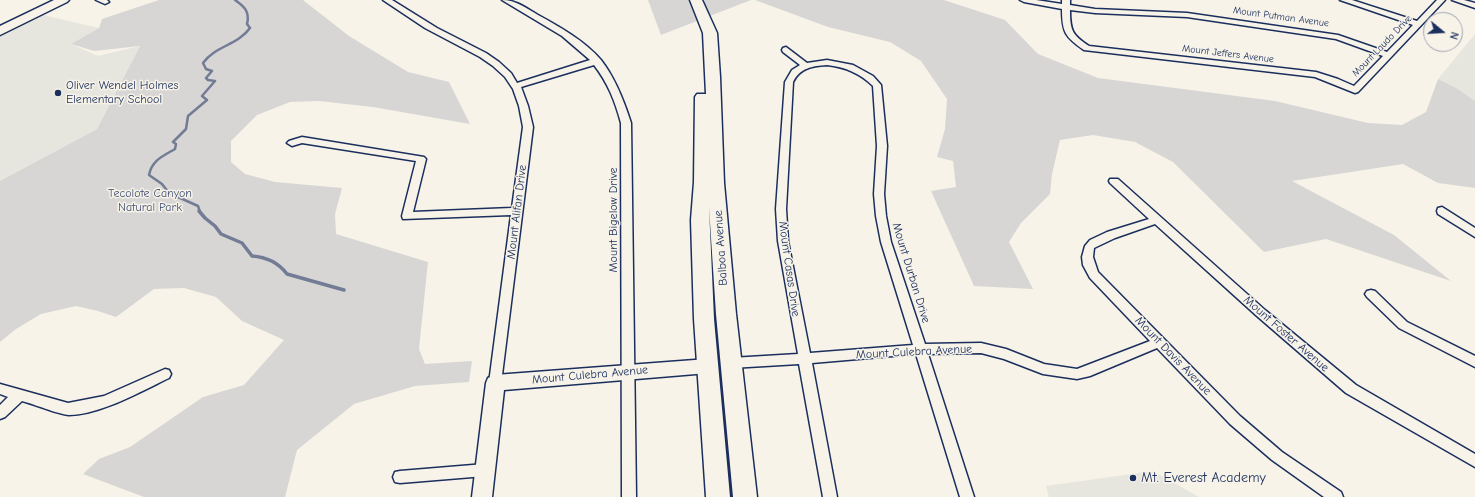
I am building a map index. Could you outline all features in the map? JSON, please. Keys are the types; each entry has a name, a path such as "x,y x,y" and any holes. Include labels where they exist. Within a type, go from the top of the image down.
{"main road":[{"name":"Balboa Avenue","path":"685,0 692,14 699,35 702,70 702,182 700,220 704,319 718,497"},
{"name":"Balboa Avenue","path":"696,0 710,33 713,77 716,183 731,364 745,497"},
{"path":"704,319 712,341 718,352 731,364"},
{"path":"708,366 717,370 723,376 734,393"}],"street":[{"path":"0,31 62,0"},
{"name":"Mount Alifan Drive","path":"387,0 431,28 493,60 507,72 516,86 521,95 527,114 528,127 482,497"},
{"name":"Mount Bigelow Drive","path":"507,0 568,36 588,52 608,73 623,106 626,123 629,497"},
{"name":"Mount Putman Avenue","path":"1024,0 1066,4 1095,11 1187,15 1338,36 1388,54"},
{"path":"1344,0 1418,24"},
{"name":"Mount Laudo Drive","path":"1354,90 1441,0"},
{"path":"1456,0 1475,6"},
{"name":"Mount Jeffers Avenue","path":"1066,4 1067,31 1073,40 1087,48 1316,75 1335,81 1354,90"},
{"path":"786,50 806,66"},
{"path":"516,86 597,61"},
{"name":"Mount Durban Drive","path":"806,66 826,63 848,66 857,69 877,85 882,146 879,194 886,242 967,497"},
{"name":"Mount Casas Drive","path":"806,66 794,73 789,82 781,209 783,242 803,359 830,497"},
{"path":"292,143 302,140 421,159 407,216 517,211"},
{"name":"Mount Foster Avenue","path":"1114,181 1261,313 1351,390 1475,461"},
{"path":"1442,211 1475,233"},
{"name":"Mount Davis Avenue","path":"1157,220 1099,239 1090,246 1087,257 1088,266 1094,275 1235,420 1277,456 1336,497"},
{"path":"1371,294 1403,325 1475,362"},
{"name":"Mount Culebra Avenue","path":"731,364 921,349 981,348 1006,354 1043,369 1077,374 1086,372 1160,342"},
{"name":"Mount Culebra Avenue","path":"495,384 708,366"},
{"path":"0,389 68,409 79,409 101,403 165,374"},
{"path":"0,413 19,395"},
{"path":"400,477 485,470"}],"shaded area":[{"name":"Oliver Wendel Holmes Elementary School","path":"43,15 99,28 71,44 98,56 140,46 97,129 0,181 0,37"},
{"path":"1475,34 1475,101 1458,89 1438,79 1460,52 1463,52 1463,49"},
{"name":"Mt. Everest Academy","path":"1153,471 1199,497 1049,497 1046,486"}],"green space":[{"name":"Tecolote Canyon Natural Park","path":"159,0 303,0 349,36 408,72 449,82 470,124 373,107 319,101 290,102 257,115 231,141 231,162 245,174 275,182 342,188 335,214 336,234 428,262 419,349 425,364 472,361 469,382 415,386 354,404 297,450 285,497 144,497 83,474 99,459 130,447 203,397 244,385 284,340 242,321 216,297 184,288 154,289 116,317 76,306 41,314 16,329 0,342 0,181 97,129 140,46 94,51 71,44 99,28 102,19"},
{"path":"648,0 751,0 661,35"},
{"path":"755,0 944,0 1005,20 1038,54 1098,78 1275,101 1368,123 1402,125 1426,112 1438,79 1458,89 1475,101 1475,188 1438,183 1403,164 1292,181 1394,235 1451,281 1326,239 1264,252 1173,162 1135,142 1093,135 1060,140 1052,174 1050,194 1021,223 1009,242 1033,289 974,286 931,191 956,187 953,161 937,157 945,129 947,99 921,61 890,42 828,27"}],"waterway":[{"path":"200,212 198,206 169,193 162,184 149,175 155,162 162,156 175,149 176,144 173,142 186,129 188,116 207,100 202,96 215,81 208,80 206,78 212,71 206,69 203,63 208,57 245,34 250,28 247,24 248,16 246,10 235,0"},
{"path":"199,211 221,234 242,243 252,256 271,261 280,266 287,274 344,290"}],"place":[{"name":"Oliver Wendel Holmes Elementary School","path":"58,93"},
{"name":"Mt. Everest Academy","path":"1133,478"}]}
